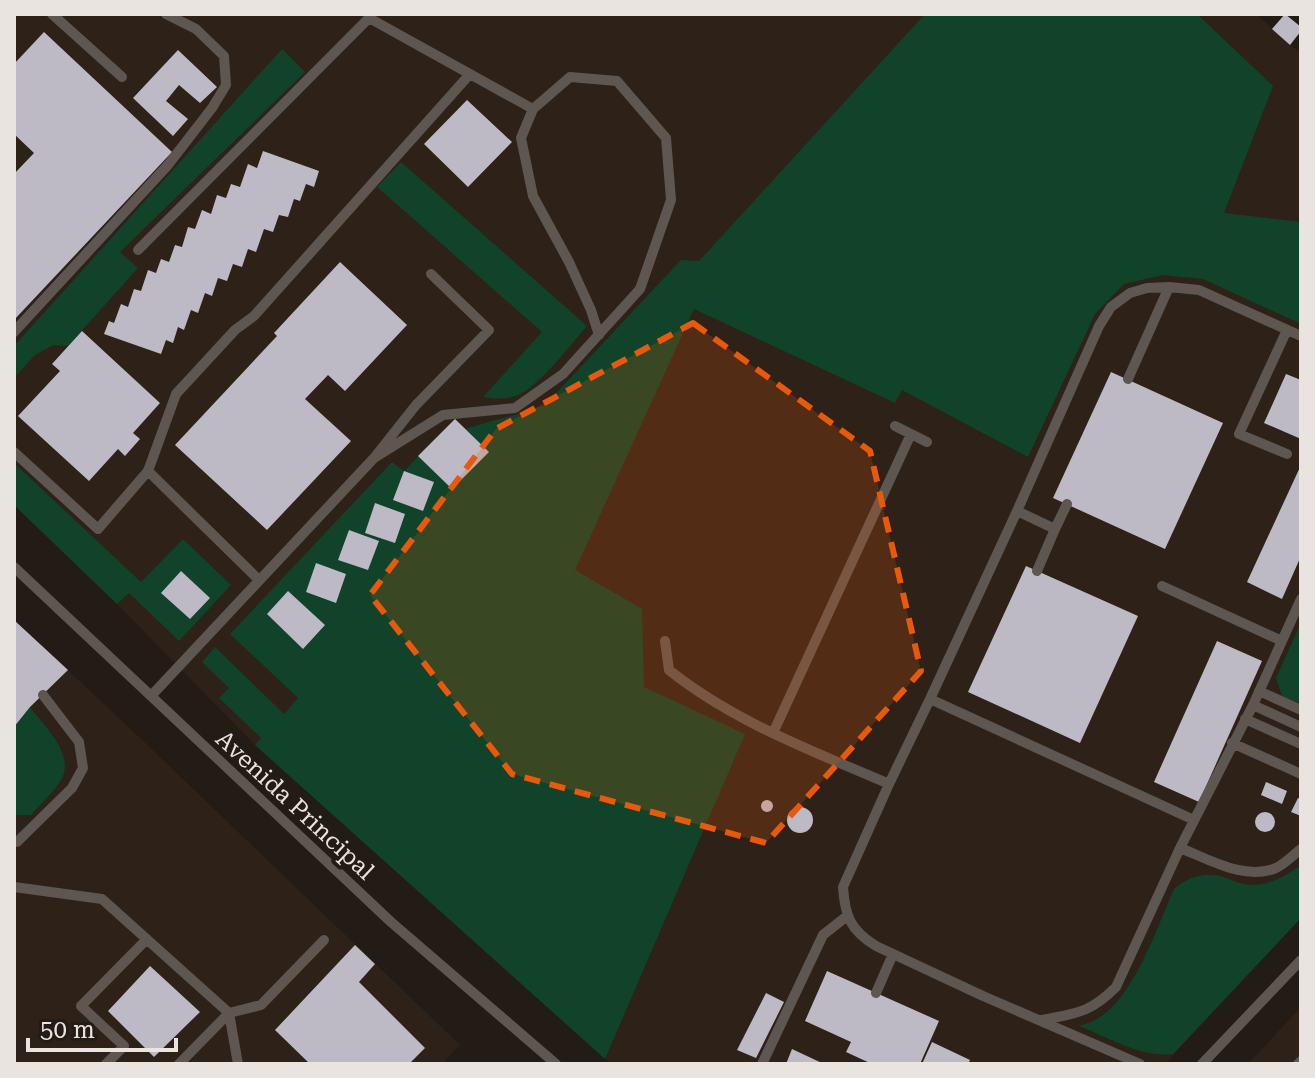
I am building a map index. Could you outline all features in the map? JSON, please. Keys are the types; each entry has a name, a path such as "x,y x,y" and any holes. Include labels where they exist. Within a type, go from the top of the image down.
{"lane":[{"path":"52,14 122,77"},
{"path":"14,332 168,165 226,85 224,56 196,29 166,14"},
{"path":"138,250 369,18 533,109"},
{"path":"14,452 98,529 148,471 176,394 235,330 254,316 470,74"},
{"path":"374,458 443,415 515,408 563,374 599,335 640,289 671,200 666,138 617,81 570,77 533,109 521,138 533,196 569,262 599,335"},
{"path":"151,696 374,458 416,405 489,330 431,274"},
{"path":"1128,379 1169,287"},
{"path":"1140,1064 893,954 860,936 847,916 843,887 1099,326 1111,307 1130,293 1147,288 1199,290 1301,336"},
{"path":"1287,330 1239,434 1287,454"},
{"path":"895,426 927,442"},
{"path":"773,733 911,434"},
{"path":"148,471 259,580"},
{"path":"1037,571 1067,504"},
{"path":"1017,511 1055,529"},
{"name":"Avenida Principal","path":"14,567 391,922 556,1064"},
{"path":"1162,586 1282,641"},
{"path":"1039,1020 1078,1013 1099,1003 1116,987 1301,599"},
{"path":"665,641 669,670 683,681 750,723 889,784"},
{"path":"1259,691 1301,710"},
{"path":"15,842 72,788 83,768 79,742 43,695"},
{"path":"930,699 1194,820"},
{"path":"1253,705 1301,727"},
{"path":"1245,719 1301,744"},
{"path":"1232,743 1301,774"},
{"path":"1180,848 1236,870 1252,873 1278,867 1301,849"},
{"path":"14,887 102,899 229,1013 238,1064"},
{"path":"762,1064 823,935 847,916"},
{"path":"106,1064 124,1046 81,1006 147,939"},
{"path":"179,1064 229,1013 261,1005 324,940"},
{"path":"876,993 893,954"},
{"path":"1202,1064 1301,960"}],"highlighted area":[{"path":"693,323 870,451 921,671 766,843 512,774 370,595 496,429"}],"shaded area":[{"path":"14,14 1256,14 1301,54 1301,918 1165,1064 611,1064 255,745 117,604 14,505"},
{"path":"14,620 460,1045 442,1064 14,1064"},
{"path":"1301,1007 1301,1064 1248,1064"}],"green space":[{"path":"925,14 1197,14 1273,86 1224,213 1301,222 1301,324 1203,279 1163,275 1124,284 1095,314 1028,457 902,390 895,403 694,309 575,570 642,609 644,687 745,734 605,1059 255,745 261,738 219,698 229,688 202,662 215,647 284,714 298,698 230,634 392,462 404,471 455,419 466,429 545,405 681,260 699,261"},
{"path":"282,49 305,72 120,252 138,268 68,346 53,345 35,355 14,378 14,346"},
{"path":"401,162 587,326 546,373 520,394 502,398 483,397 542,332 377,187"},
{"path":"14,463 141,582 183,539 231,585 179,641 129,593 117,604 14,505"},
{"path":"1301,623 1301,704 1282,696 1276,678"},
{"path":"30,707 56,741 65,770 61,780 31,815 14,815 14,727"},
{"path":"1301,865 1301,918 1173,1054 1137,1050 1079,1026 1097,1019 1122,995 1143,960 1174,889 1179,885 1207,875 1244,884 1267,883"}],"building":[{"path":"1285,14 1301,27 1290,45 1272,29"},
{"path":"44,32 172,152 14,320 14,174 34,153 14,134 14,64"},
{"path":"178,50 217,87 200,103 179,85 166,101 188,119 173,136 133,98"},
{"path":"467,100 512,142 468,187 424,144"},
{"path":"263,151 319,171 314,187 306,184 300,201 294,199 288,217 279,215 273,232 264,229 256,252 248,249 242,267 233,264 227,281 218,278 212,296 205,293 198,313 191,310 184,330 178,327 173,343 166,340 161,354 104,334 109,321 114,323 121,304 128,307 134,289 141,291 148,270 156,273 161,259 169,262 175,245 182,247 188,227 195,229 202,210 211,214 217,195 226,198 231,184 240,187 248,164 257,168"},
{"path":"340,262 407,325 345,391 328,375 305,399 351,441 267,530 175,445 277,336 274,333"},
{"path":"82,331 160,403 133,433 140,439 125,456 118,449 89,481 18,416 60,371 52,364"},
{"path":"1111,372 1223,423 1165,549 1053,498"},
{"path":"1286,374 1301,380 1301,439 1264,423"},
{"path":"455,419 489,452 452,489 418,456"},
{"path":"1301,465 1301,556 1282,599 1247,582"},
{"path":"404,471 434,482 423,511 393,500"},
{"path":"375,503 405,514 395,543 365,533"},
{"path":"349,530 379,541 368,570 338,560"},
{"path":"316,563 346,574 336,603 306,592"},
{"path":"1026,566 1138,616 1080,743 968,692"},
{"path":"181,571 210,598 190,619 161,593"},
{"path":"288,591 325,625 303,649 267,614"},
{"path":"14,620 68,670 14,727"},
{"path":"1217,641 1262,661 1199,802 1154,782"},
{"path":"1266,782 1287,791 1282,804 1261,795"},
{"path":"1298,798 1301,799 1301,816 1291,812"},
{"path":"767,800 773,806 767,812 761,806"},
{"path":"800,807 809,811 813,820 809,829 800,833 791,829 787,820 791,811"},
{"path":"1261,812 1269,812 1275,822 1269,832 1261,832 1255,826 1255,818"},
{"path":"355,945 375,964 359,982 425,1048 409,1064 310,1064 275,1030"},
{"path":"150,966 200,1012 154,1057 108,1011"},
{"path":"827,971 939,1021 920,1064 872,1064 846,1052 851,1042 805,1021"},
{"path":"766,993 784,1002 756,1058 737,1050"},
{"path":"932,1042 970,1060 968,1064 922,1064"},
{"path":"792,1049 824,1064 786,1064"}]}
